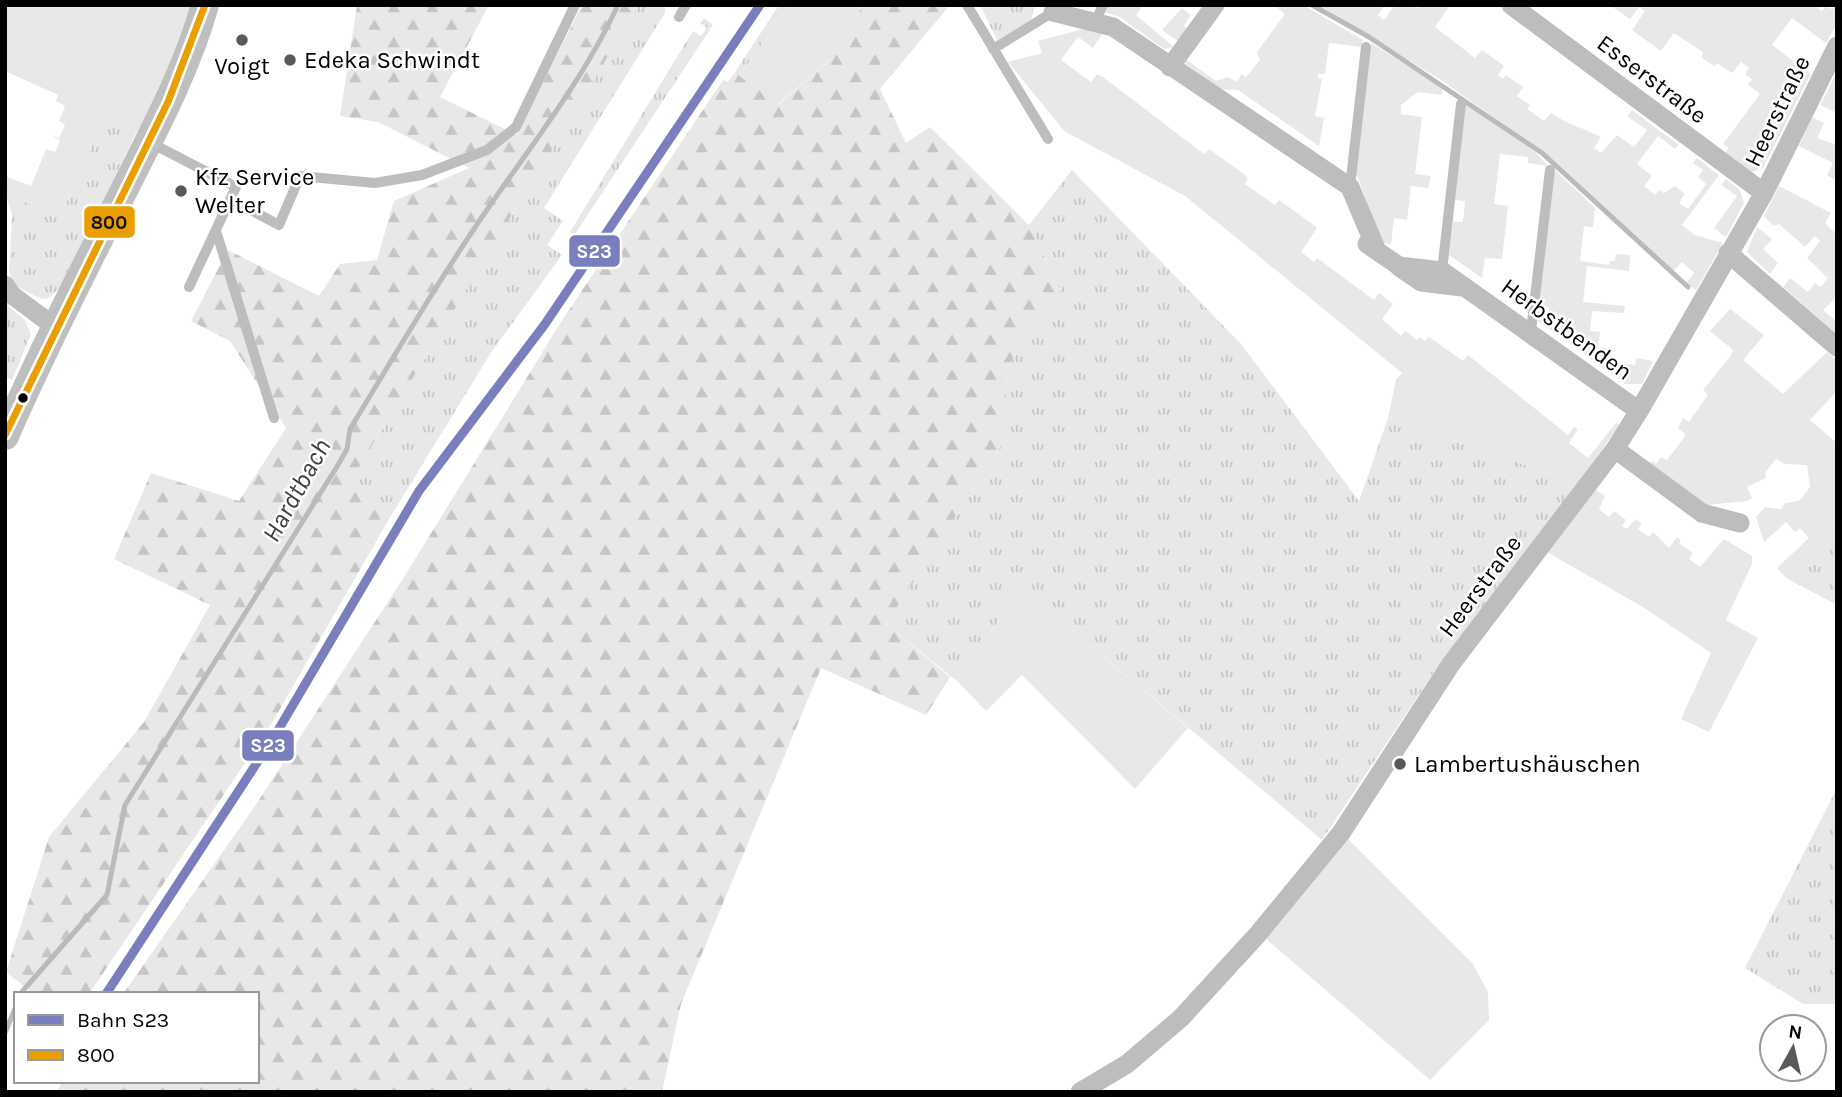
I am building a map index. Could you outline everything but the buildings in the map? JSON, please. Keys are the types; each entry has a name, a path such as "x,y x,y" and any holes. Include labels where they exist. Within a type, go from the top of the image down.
{"main road":[{"path":"5,436 55,327 149,142 194,43 205,5"}],"street":[{"path":"1170,66 1215,5"},
{"name":"Esserstraße","path":"1511,5 1764,193"},
{"path":"1053,12 1099,13 1113,27 1350,187 1377,251"},
{"name":"Heerstraße","path":"1080,1092 1127,1064 1181,1018 1258,934 1341,833 1403,735 1486,615 1615,449 1639,411 1764,193 1837,46"},
{"name":"Herbstbenden","path":"1333,176 1359,238 1421,282 1466,287"},
{"path":"1728,253 1837,347"},
{"name":"Herbstbenden","path":"1399,266 1442,271 1531,331 1639,411"},
{"path":"5,285 12,295 55,327"},
{"path":"1615,449 1702,513 1740,523"}],"lane":[{"path":"230,200 279,225 300,176 375,183 422,175 487,150 516,127 575,5"},
{"path":"679,17 686,5"},
{"path":"967,5 1048,139"},
{"path":"993,49 1053,12"},
{"path":"1350,187 1366,47"},
{"path":"1442,271 1461,104"},
{"path":"149,142 236,187 189,287"},
{"path":"1531,331 1550,170"},
{"path":"216,231 274,418"}],"green space":[{"path":"7,5 192,5 191,19 141,133 105,117 66,203 53,217 5,191 5,176 31,186 46,149 55,152 60,141 52,135 59,138 65,125 59,121 65,106 56,101 58,95 5,71"},
{"path":"357,5 489,5 440,97 517,135 582,5 639,5 353,477 389,519 272,723 90,992 31,992 6,972 49,837 144,722 210,605 114,559 151,473 239,501 286,428 230,341 191,321 228,250 319,296 340,264 377,260 394,201 469,168 378,122 340,116"},
{"path":"639,5 665,5 665,13 544,208 563,221 547,245 562,255 490,354 389,519 353,477"},
{"path":"779,5 790,5 739,76 735,72"},
{"path":"790,5 862,5 844,48 778,104 739,76"},
{"path":"862,5 950,5 880,89 906,143 930,127 1029,225 1060,289 1007,368 1004,441 886,624 950,677 926,715 821,668 681,1004 662,1092 56,1092 62,1083 259,1083 259,992 124,992 255,806 406,574 561,322 723,80 728,82 735,72 779,104 844,48"},
{"path":"980,5 1035,5 1031,20 997,40"},
{"path":"1108,5 1143,5 1136,15 1174,47 1164,49 1120,17 1104,12"},
{"path":"1274,5 1303,5 1363,40 1361,47 1329,43 1325,74 1318,74 1318,78 1322,79 1315,116 1324,118 1319,146 1238,90 1219,89 1186,64 1184,58 1216,81 1228,77 1237,82 1241,74 1246,77 1260,60 1257,52 1285,14"},
{"path":"1319,5 1385,5 1378,15 1384,20 1395,5 1420,8 1423,5 1450,5 1435,27 1475,58 1482,50 1504,66 1498,75 1503,79 1506,75 1523,87 1517,96 1530,105 1527,109 1544,121 1551,113 1601,137 1594,148 1601,153 1617,135 1634,147 1647,130 1627,116 1632,110 1679,145 1675,149 1658,136 1637,164 1652,176 1644,186 1655,195 1659,190 1664,193 1675,186 1685,194 1679,203 1688,209 1706,184 1698,177 1703,170 1693,163 1697,158 1719,175 1682,225 1695,235 1723,243 1696,290 1686,283 1694,273 1682,262 1673,271 1543,152 1441,80"},
{"path":"1603,5 1814,5 1822,11 1826,6 1831,9 1837,5 1837,24 1826,43 1792,18 1772,45 1811,74 1763,168 1751,172 1725,153 1729,148 1723,144 1760,94 1747,84 1753,80 1745,74 1749,68 1741,62 1732,73 1717,63 1714,66 1702,58 1703,52 1674,33 1661,51 1632,30 1645,11 1639,7 1630,19 1614,8"},
{"path":"1182,8 1191,15 1184,26 1188,29 1178,41 1162,30"},
{"path":"704,18 713,25 573,237 570,232 693,31 701,36 707,28 701,23"},
{"path":"1083,29 1104,31 1093,48 1078,37 1061,60 1091,82 1097,74 1103,77 1204,154 1209,149 1244,174 1248,179 1245,184 1275,205 1279,200 1315,226 1317,228 1301,252 1314,262 1317,258 1374,300 1379,293 1393,304 1382,319 1401,336 1405,331 1417,340 1419,337 1425,341 1429,337 1463,361 1468,355 1568,435 1574,427 1578,429 1569,443 1588,458 1616,423 1619,425 1574,489 1552,474 1388,418 1396,379 1402,373 1185,196 1064,131 1008,62 1042,53 1038,41"},
{"path":"1371,43 1443,88 1442,95 1418,92 1401,105 1401,114 1422,117 1415,174 1431,176 1428,188 1411,186 1407,220 1394,218 1391,244 1382,243 1356,173"},
{"path":"1837,72 1837,113 1820,105"},
{"path":"1466,103 1535,152 1548,166 1528,163 1528,157 1500,154 1494,204 1508,206 1502,259 1485,258 1482,278 1449,255 1453,222 1463,222 1465,201 1455,200"},
{"path":"105,116 137,131 61,287 49,298 41,299 13,283 9,272 12,215 5,191 53,217 66,203"},
{"path":"1812,117 1824,123 1817,138 1837,145 1837,181 1827,175 1833,163 1799,146"},
{"path":"1554,169 1595,208 1593,227 1584,226 1580,261 1609,265 1610,261 1615,261 1616,254 1630,255 1629,271 1587,266 1583,302 1625,306 1624,313 1592,311 1590,331 1600,332 1598,347 1608,348 1607,362 1635,365 1636,358 1653,361 1642,384 1625,384 1537,320 1538,312 1548,313 1549,307 1539,305"},
{"path":"1072,170 1241,344 1359,501 1388,418 1552,474 1574,489 1434,672 1322,840 1021,587 958,682 886,624 1004,441 1007,368 1060,289 1029,225"},
{"path":"1726,179 1740,190 1744,203 1726,237 1714,228 1737,196 1721,185"},
{"path":"1779,186 1831,213 1825,223 1837,235 1837,297 1823,310 1837,322 1837,334 1783,287 1790,278 1808,292 1815,283 1821,287 1828,278 1807,258 1820,241 1815,236 1805,247 1779,224 1774,226 1764,216"},
{"path":"1757,227 1772,239 1763,249 1778,263 1770,274 1747,252"},
{"path":"5,303 25,320 31,334 12,380 5,377"},
{"path":"1730,309 1764,335 1743,360 1783,394 1827,352 1837,361 1837,391 1810,420 1837,443 1837,521 1786,578 1777,568 1809,538 1800,528 1795,532 1786,522 1764,542 1756,517 1765,507 1781,509 1785,503 1799,501 1810,487 1807,465 1785,464 1776,459 1765,473 1766,478 1747,487 1752,498 1747,501 1706,505 1649,464 1652,461 1656,464 1661,457 1667,460 1686,435 1678,428 1683,418 1689,422 1708,395 1703,390 1730,357 1733,350 1710,331"},
{"path":"1595,489 1605,496 1599,509 1609,517 1614,511 1626,520 1622,526 1627,529 1636,519 1642,524 1638,529 1649,537 1653,532 1669,548 1677,537 1681,540 1679,543 1693,553 1689,559 1700,567 1724,539 1752,556 1752,564 1726,620 1758,638 1709,732 1681,719 1711,653 1646,609 1547,552"},
{"path":"1837,521 1837,605 1786,578"},
{"path":"1021,587 1188,728 1135,789 1022,675 986,711 958,682"},
{"path":"1837,788 1837,1004 1803,1004 1745,968"},
{"path":"1345,836 1473,964 1488,992 1489,1020 1430,1080 1264,937"}],"waterway":[{"name":"Hardtbach","path":"22,992 107,895 125,805 338,465 347,449 350,429 426,303 569,92 618,5"},
{"path":"1312,5 1369,37 1542,153 1688,287"},
{"name":"Hardtbach","path":"5,1033 14,1011"}],"rail line":[{"name":"S23","path":"107,992 277,732 419,491 545,324 760,5"}],"transit line":[{"name":"800","path":"5,435 168,102 205,5"}],"place":[{"name":"Voigt","path":"242,40"},
{"name":"Edeka Schwindt","path":"290,60"},
{"name":"Kfz Service Welter","path":"181,191"},
{"name":"Lambertushäuschen","path":"1400,764"}]}
